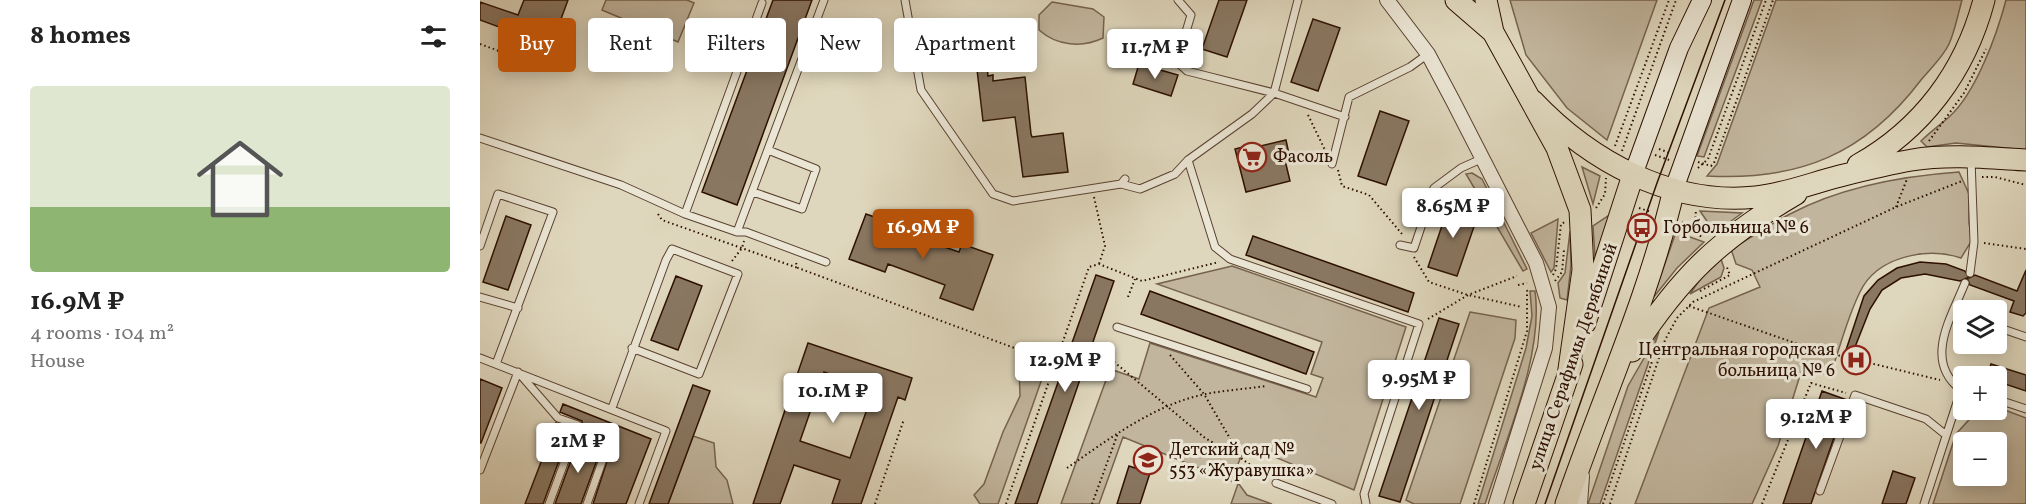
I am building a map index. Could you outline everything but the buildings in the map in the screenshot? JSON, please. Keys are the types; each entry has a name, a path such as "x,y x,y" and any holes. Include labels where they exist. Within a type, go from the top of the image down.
{"main road":[{"path":"1456,0 1493,32"},
{"path":"1486,0 1493,32 1557,148 1575,196 1582,225 1583,270 1568,376"},
{"path":"1633,176 1679,48 1702,0"},
{"path":"1566,504 1605,393 1676,223 1674,189 1742,0"},
{"path":"1839,176 1885,150 1917,123 1943,90 1965,54 1984,0"},
{"path":"1533,101 1558,128 1585,149 1633,176 1674,189 1719,197 1756,197 1914,160 1971,167 2026,160"},
{"name":"улица Серафимы Дерябиной","path":"1524,504 1626,203 1633,176"},
{"path":"1605,393 1657,312 1694,268 1753,219 1813,185"}],"street":[{"name":"улица Серафимы Дерябиной","path":"1387,0 1428,54 1542,279 1549,307 1548,332 1496,504"},
{"path":"1580,504 1585,450"}],"lane":[{"path":"736,232 824,0"},
{"path":"905,0 921,90 993,194 1013,201 1123,182 1140,189 1175,174 1188,160 1252,114 1274,93 1298,0"},
{"path":"1177,62 1191,15 1178,0"},
{"path":"685,214 762,3"},
{"path":"1131,51 1177,62 1187,71 1274,93 1345,117"},
{"path":"1332,164 1349,97 1410,67 1428,54"},
{"path":"480,138 621,185 685,214 736,232 746,232 793,252 826,262"},
{"path":"753,192 802,209 816,169 768,150"},
{"path":"1400,245 1414,248 1434,188 1461,168 1481,159"},
{"path":"1188,160 1215,247 1230,259 1419,324 1364,494 1366,504"},
{"path":"1970,273 1974,242 1971,167"},
{"path":"480,246 498,194 553,212 496,364"},
{"path":"612,408 632,348 672,249 738,274 699,374 632,348"},
{"path":"1951,382 1940,356 1941,341 1965,283"},
{"path":"480,297 518,308"},
{"path":"1117,327 1307,388"},
{"path":"2007,330 2026,337"},
{"path":"480,358 666,431 639,504"},
{"path":"518,372 558,417 578,425 549,504"},
{"path":"480,470 518,372"},
{"path":"1820,491 1855,395 1926,419 1946,435"},
{"path":"2007,403 2026,409"},
{"path":"1924,504 1953,415"},
{"path":"575,434 608,445 587,504"},
{"path":"1276,483 1332,504"}],"path":[{"path":"1669,0 1620,133 1643,146 1683,162 1705,163 1711,166 1773,0"},
{"path":"1677,0 1624,142 1643,146 1698,168 1708,159 1766,0"},
{"path":"480,44 498,51"},
{"path":"1302,102 1332,164 1340,171 1342,186 1368,195 1414,248 1414,259 1429,282 1468,295 1522,307"},
{"path":"1610,504 1665,340 1677,318 1689,306 1707,293 1896,207 1971,167 1995,177 2026,185"},
{"path":"1092,189 1105,246 1099,264"},
{"path":"658,202 658,217 662,220 1055,363"},
{"path":"1626,203 1676,223 1695,222 1714,237"},
{"path":"1695,222 1696,209"},
{"path":"726,269 742,248 746,232"},
{"path":"1974,242 2026,249"},
{"path":"793,252 798,268"},
{"path":"1006,504 1089,267 1099,264 1142,281 1230,259"},
{"path":"1697,293 1730,275"},
{"path":"1419,324 1468,295 1517,276"},
{"path":"1128,297 1135,279"},
{"path":"1474,504 1527,331 1527,291"},
{"path":"1603,504 1660,338 1673,315 1690,298"},
{"path":"1689,306 1812,349 1951,382"},
{"path":"1157,340 1204,394 1242,459"},
{"path":"1107,356 1205,438 1242,459 1276,483"},
{"path":"1067,468 1118,432 1169,407 1204,394 1290,383"},
{"path":"1762,504 1810,383 1855,395"},
{"path":"875,504 904,419"},
{"path":"1092,504 1118,432"}],"shaded area":[{"path":"606,0 687,0 694,3 688,18 685,18 685,25 678,42 673,40 673,18 621,18 602,10"},
{"path":"1510,0 1657,0 1607,140 1567,108 1526,55"},
{"path":"1754,0 1762,0 1704,157 1697,156"},
{"path":"1776,0 1962,0 1951,39 1940,58 1900,106 1877,127 1853,144 1828,158 1771,174 1707,176 1717,164"},
{"path":"2006,0 2026,0 2026,150 1956,143 1927,147 1921,141 1959,106 1977,78 1991,46"},
{"path":"1052,2 1093,9 1104,17 1103,38 1087,43 1070,44 1046,35 1039,30 1039,15"},
{"path":"1582,167 1600,176 1593,204"},
{"path":"1959,172 1969,194 1969,223 1972,240 1961,258 1933,254 1904,257 1878,270 1868,280 1851,312 1830,375 1802,369 1778,446 1752,504 1635,504 1709,308 1760,287 1752,270 1736,264 1731,249 1783,218 1830,197 1872,184 1916,176"},
{"path":"1472,173 1482,179 1527,269 1523,271 1466,174"},
{"path":"1700,211 1742,213 1715,233"},
{"path":"1611,214 1595,257 1593,226"},
{"path":"1558,219 1554,268 1551,272 1531,233"},
{"path":"1570,231 1571,265 1567,300 1560,298 1558,283 1565,273"},
{"path":"1676,232 1704,242 1677,268 1653,298"},
{"path":"1721,259 1724,268 1721,277 1690,294 1701,278"},
{"path":"1232,266 1406,327 1354,490 1246,445 1233,476 1247,495 1272,504 1231,504 1238,484 1123,437 1099,504 1061,504 1110,369 1139,379 1150,343 1316,397 1323,378 1311,374 1322,342 1157,284"},
{"path":"1530,291 1535,291 1536,316 1534,342 1528,370 1521,398 1485,504 1478,504 1526,348 1532,316"},
{"path":"1470,312 1516,320 1515,338 1460,504 1414,504 1406,500"},
{"path":"1659,332 1600,504 1588,504 1628,386"},
{"path":"1019,365 1045,370 998,504 980,504 974,495 984,484 1003,432 1020,396"},
{"path":"2007,411 2026,418 2026,504 1933,504 1953,443 1953,486 2007,486 2007,432 1958,432 1969,420 2007,420"},
{"path":"693,436 714,443 716,467 727,480 733,504 668,504"}],"tram line":[{"path":"1545,504 1657,183 1725,0"}],"place":[{"name":"Фасоль","path":"1252,157"},
{"name":"Горбольница № 6","path":"1642,228"},
{"name":"Центральная городская больница № 6","path":"1856,360"},
{"name":"Детский сад № 553 «Журавушка»","path":"1148,460"}]}
